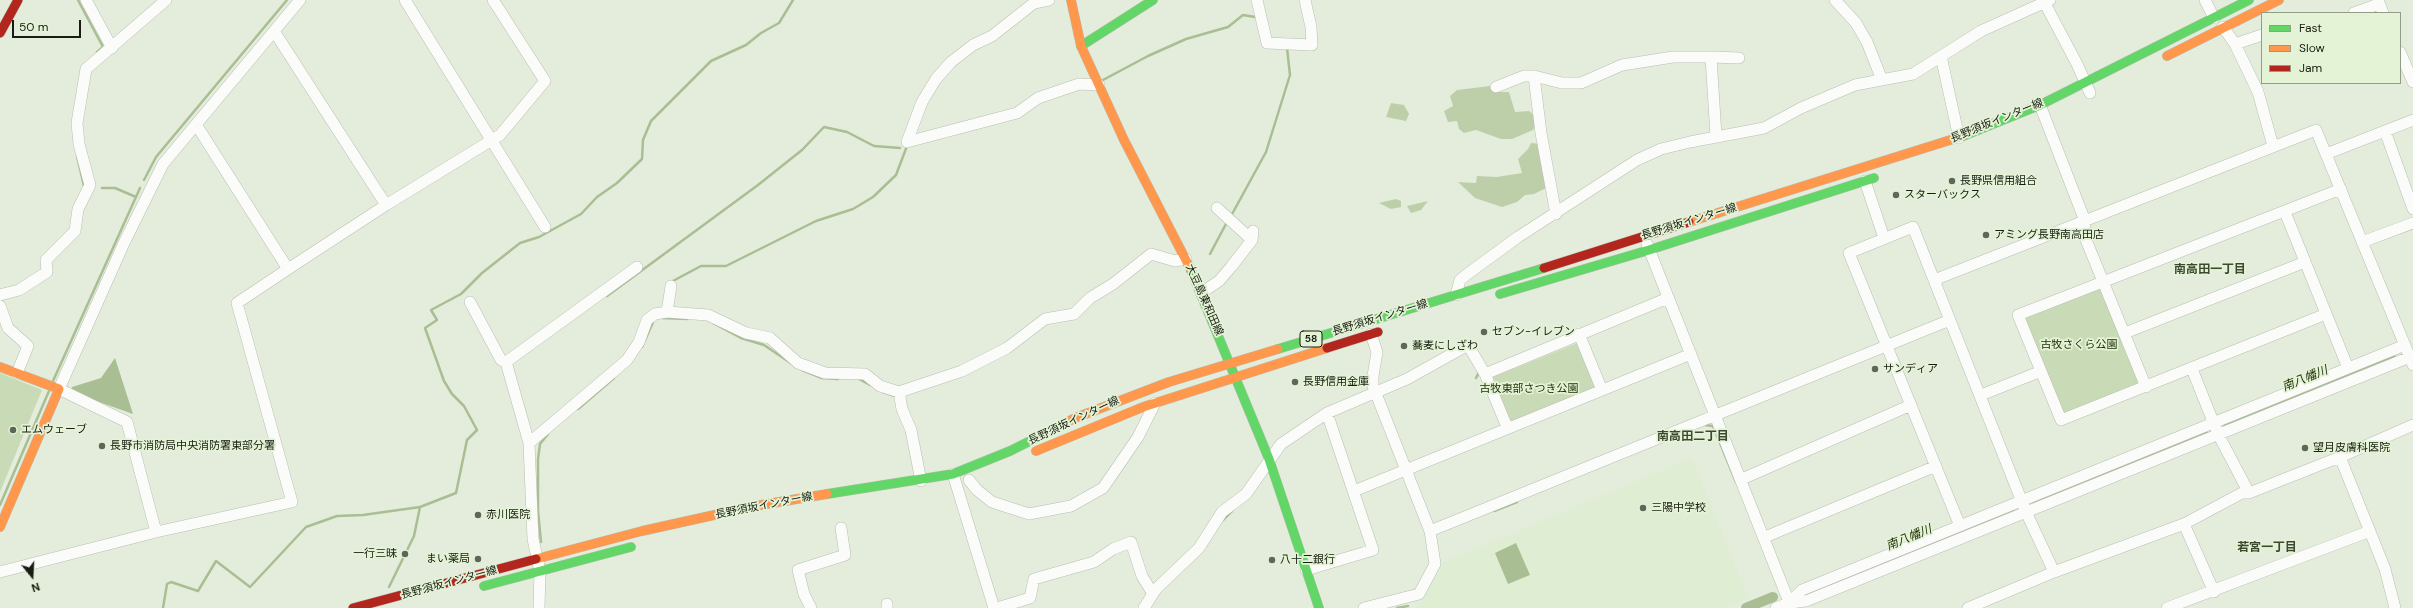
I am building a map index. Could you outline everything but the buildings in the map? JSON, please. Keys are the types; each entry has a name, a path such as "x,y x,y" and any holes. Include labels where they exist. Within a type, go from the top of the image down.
{"main road":[{"path":"0,33 18,0"},
{"name":"大豆島東和田線","path":"1071,0 1081,46 1124,140 1186,260 1231,363 1269,459 1319,608"},
{"path":"1081,46 1153,0"},
{"name":"長野須坂インター線","path":"952,482 1075,418 1133,394 1231,363 1456,296 1644,235 1908,155 2043,112 2085,83 2249,0"},
{"path":"2161,59 2279,0"},
{"name":"長野須坂インター線","path":"1489,297 1649,250 1887,174"},
{"name":"長野須坂インター線","path":"1029,454 1075,433 1155,403 1237,378 1386,329"},
{"path":"0,367 54,387 0,527"},
{"name":"長野須坂インター線","path":"352,608 642,531 755,506 921,481 952,482 972,479"},
{"name":"長野須坂インター線","path":"474,588 638,545"}],"street":[{"path":"86,0 112,48"},
{"path":"0,295 19,290 47,272 46,260 75,231 78,208 90,185 79,144 77,123 86,69 166,0"},
{"path":"156,532 126,422 54,387 163,164 197,126 300,0"},
{"path":"405,0 545,227"},
{"path":"0,572 156,532 292,502 237,303 386,205 500,135 544,81 493,0"},
{"path":"1049,0 1034,3 992,36 974,45 951,62 936,79 922,102 907,142 1017,114 1038,98 1079,84 1099,85"},
{"path":"1257,0 1267,43 1312,45 1311,27 1305,0"},
{"path":"1835,0 1856,23 1867,42 1882,80"},
{"path":"2205,0 2214,18"},
{"path":"1456,296 1460,280 1518,237 1556,214 1637,160 1661,149 1716,136 1764,128 1801,108 1855,85 1914,74 1981,31 2046,1 2090,93"},
{"path":"2358,12 2380,6"},
{"path":"2223,28 2236,44 2258,92 2273,146"},
{"path":"274,31 386,205"},
{"path":"2236,44 2261,35"},
{"path":"2401,54 2413,82"},
{"path":"1941,56 1959,138"},
{"path":"1496,88 1524,76 1534,76 1562,83 1581,83 1622,65 1673,57 1739,58"},
{"path":"1711,57 1716,136"},
{"path":"1534,76 1541,133 1556,214"},
{"path":"2043,112 2085,221 2084,235 2104,280 2146,387"},
{"path":"2326,154 2413,120"},
{"path":"197,126 288,269"},
{"path":"1776,608 1806,601 2218,434 2411,361 2316,130 1934,280"},
{"path":"2385,131 2413,209"},
{"path":"1865,181 1884,238"},
{"path":"2326,314 2192,369 2061,420 2039,372 2018,315 2104,280 2286,212 2341,189"},
{"path":"1201,293 1219,281 1252,236 1230,220 1217,208"},
{"path":"2286,212 2348,368"},
{"path":"2362,242 2413,223"},
{"path":"1960,526 1849,252 1913,227 1981,395 2026,512 2054,572"},
{"path":"1644,235 1690,354 1765,537 1790,605"},
{"path":"529,443 627,360 639,342 648,320 655,314 667,312 708,314 746,334 770,338 798,363 825,373 865,374 880,386 899,392 962,372 1007,348 1045,319 1074,314 1090,298 1113,284 1151,254 1175,261 1186,260"},
{"path":"2125,334 2305,262"},
{"path":"506,362 636,267"},
{"path":"667,312 671,286"},
{"path":"1485,374 1668,298"},
{"path":"470,302 501,360 506,362 529,443 533,539 540,571 539,608"},
{"path":"0,306 8,328 28,346 17,373"},
{"path":"1430,531 1950,320"},
{"path":"1364,608 1420,594 1435,564 1430,531 1372,381 1377,352 1371,334"},
{"path":"1579,334 1602,390"},
{"path":"1144,608 1153,594 1199,548 1216,519 1246,494 1269,459 1281,444 1327,413 1407,379 1468,345 1485,374 1507,427"},
{"path":"1790,605 1802,590 2405,345"},
{"path":"1354,491 1507,427 1690,354"},
{"path":"2192,369 2218,434 2249,493"},
{"path":"1981,395 2039,372"},
{"path":"899,392 902,409 911,430 921,481"},
{"path":"972,479 976,490 992,502 1029,514 1071,506 1103,488 1138,437 1155,403"},
{"path":"1742,479 1911,405"},
{"path":"1306,570 1373,550 1327,413"},
{"path":"1968,608 2054,572 2184,524 2242,493 2249,493 2340,457 2413,425"},
{"path":"2340,457 2385,569 2394,608"},
{"path":"1765,537 1936,466"},
{"path":"952,482 994,608"},
{"path":"2184,524 2214,592"},
{"path":"811,608 804,594 798,570 845,555 841,528"},
{"path":"2167,608 2214,592 2328,545 2370,530"},
{"path":"997,608 1030,598 1034,580 1094,562 1113,550 1131,542 1142,576 1153,594"}],"shaded area":[{"path":"1490,86 1500,92 1509,92 1515,112 1529,111 1539,119 1533,130 1512,139 1501,139 1476,130 1464,133 1459,129 1457,121 1448,122 1444,111 1453,106 1450,96 1457,90"},
{"path":"1391,103 1404,105 1409,114 1406,121 1386,117"},
{"path":"1531,143 1543,144 1546,188 1534,194 1525,195 1517,202 1502,207 1475,198 1458,182 1476,183 1477,176 1497,177 1522,173 1518,159 1528,149"},
{"path":"1396,199 1401,201 1401,207 1391,209 1379,203"},
{"path":"1428,201 1421,210 1411,213 1407,206"},
{"path":"115,358 133,414 71,392 72,387 101,378"},
{"name":"三陽中学校","path":"1692,458 1748,598 1723,608 1415,608 1420,602 1437,565"},
{"path":"1516,543 1530,575 1508,584 1495,553"}],"green space":[{"name":"古牧さくら公園","path":"2103,280 2146,387 2061,420 2018,315"},
{"name":"古牧東部さつき公園","path":"1580,342 1595,389 1514,422 1508,419 1493,377"},
{"name":"エムウェーブ","path":"0,373 42,390 0,492"}],"waterway":[{"path":"78,0 103,47 97,52"},
{"path":"144,180 156,157 287,0"},
{"path":"389,587 414,536 420,507 456,493 467,440 477,430 464,406 452,394 444,381 425,328 437,320 431,310 461,294 482,273 520,243 539,237 581,214 597,197 617,183 642,159 643,140 651,121 711,61 746,45 761,33 779,23 793,0"},
{"path":"1103,80 1148,56 1186,39 1228,27 1243,15 1255,17"},
{"path":"1231,216 1266,152 1290,75 1287,48"},
{"path":"607,296 758,185 802,150 824,127 847,132 874,146 900,148"},
{"path":"671,282 701,266 726,266 816,221 853,209 873,197 896,175 907,146"},
{"path":"77,156 84,186"},
{"path":"102,188 115,188 136,197"},
{"path":"53,381 140,188"},
{"path":"1210,254 1227,222"},
{"path":"662,318 687,319"},
{"path":"642,347 654,320"},
{"path":"713,323 741,338 764,345 798,368"},
{"name":"南八幡川","path":"2228,424 2391,358"},
{"path":"802,370 822,378 838,379"},
{"path":"1476,378 1479,372"},
{"path":"578,409 614,378"},
{"path":"859,379 870,385"},
{"path":"0,505 49,391"},
{"path":"883,392 895,396"},
{"path":"1705,425 1713,426 1736,482"},
{"path":"541,542 538,511 538,459 540,444 548,434"},
{"name":"南八幡川","path":"2037,502 2203,434"},
{"path":"1494,511 1517,502"},
{"path":"163,608 167,584 171,582 198,591 216,561 250,587 306,527 337,516 363,515 420,507"},
{"path":"1223,520 1232,511"},
{"name":"南八幡川","path":"1928,545 2010,512"},
{"name":"南八幡川","path":"1746,608 1773,597"},
{"path":"1397,608 1408,606"}],"traffic: fast":[{"path":"1081,46 1153,0"},
{"path":"1963,136 2040,105 2249,0"},
{"path":"1500,294 1649,250 1874,178"},
{"path":"1190,268 1269,459 1319,608"},
{"path":"1278,349 1544,268"},
{"path":"827,494 953,474 1010,451 1042,435"},
{"path":"484,586 631,547"}],"traffic: slow":[{"path":"1071,0 1081,46 1124,140 1190,268"},
{"path":"2167,56 2279,0"},
{"path":"1689,222 1963,136"},
{"path":"1036,451 1143,407 1327,348"},
{"path":"1042,435 1075,418 1169,382 1278,349"},
{"path":"0,367 59,389 0,527"},
{"path":"536,559 642,531 755,506 827,494"}],"traffic: jam":[{"path":"0,33 18,0"},
{"path":"1544,268 1689,222"},
{"path":"1327,348 1378,332"},
{"path":"353,608 536,559"}],"place":[{"name":"長野県信用組合","path":"1952,181"},
{"name":"スターバックス","path":"1896,195"},
{"name":"アミング長野南高田店","path":"1986,235"},
{"name":"セブン-イレブン","path":"1484,332"},
{"name":"蕎麦にしざわ","path":"1404,346"},
{"name":"サンディア","path":"1875,369"},
{"name":"長野信用金庫","path":"1295,382"},
{"name":"エムウェーブ","path":"13,430"},
{"name":"長野市消防局中央消防署東部分署","path":"102,446"},
{"name":"望月皮膚科医院","path":"2305,448"},
{"name":"三陽中学校","path":"1643,508"},
{"name":"赤川医院","path":"478,515"},
{"name":"一行三昧","path":"405,554"},
{"name":"まい薬局","path":"478,559"},
{"name":"八十二銀行","path":"1272,560"}],"district":[{"name":"南高田一丁目","path":"2210,270"},
{"name":"南高田二丁目","path":"1693,437"},
{"name":"若宮一丁目","path":"2267,548"}]}
